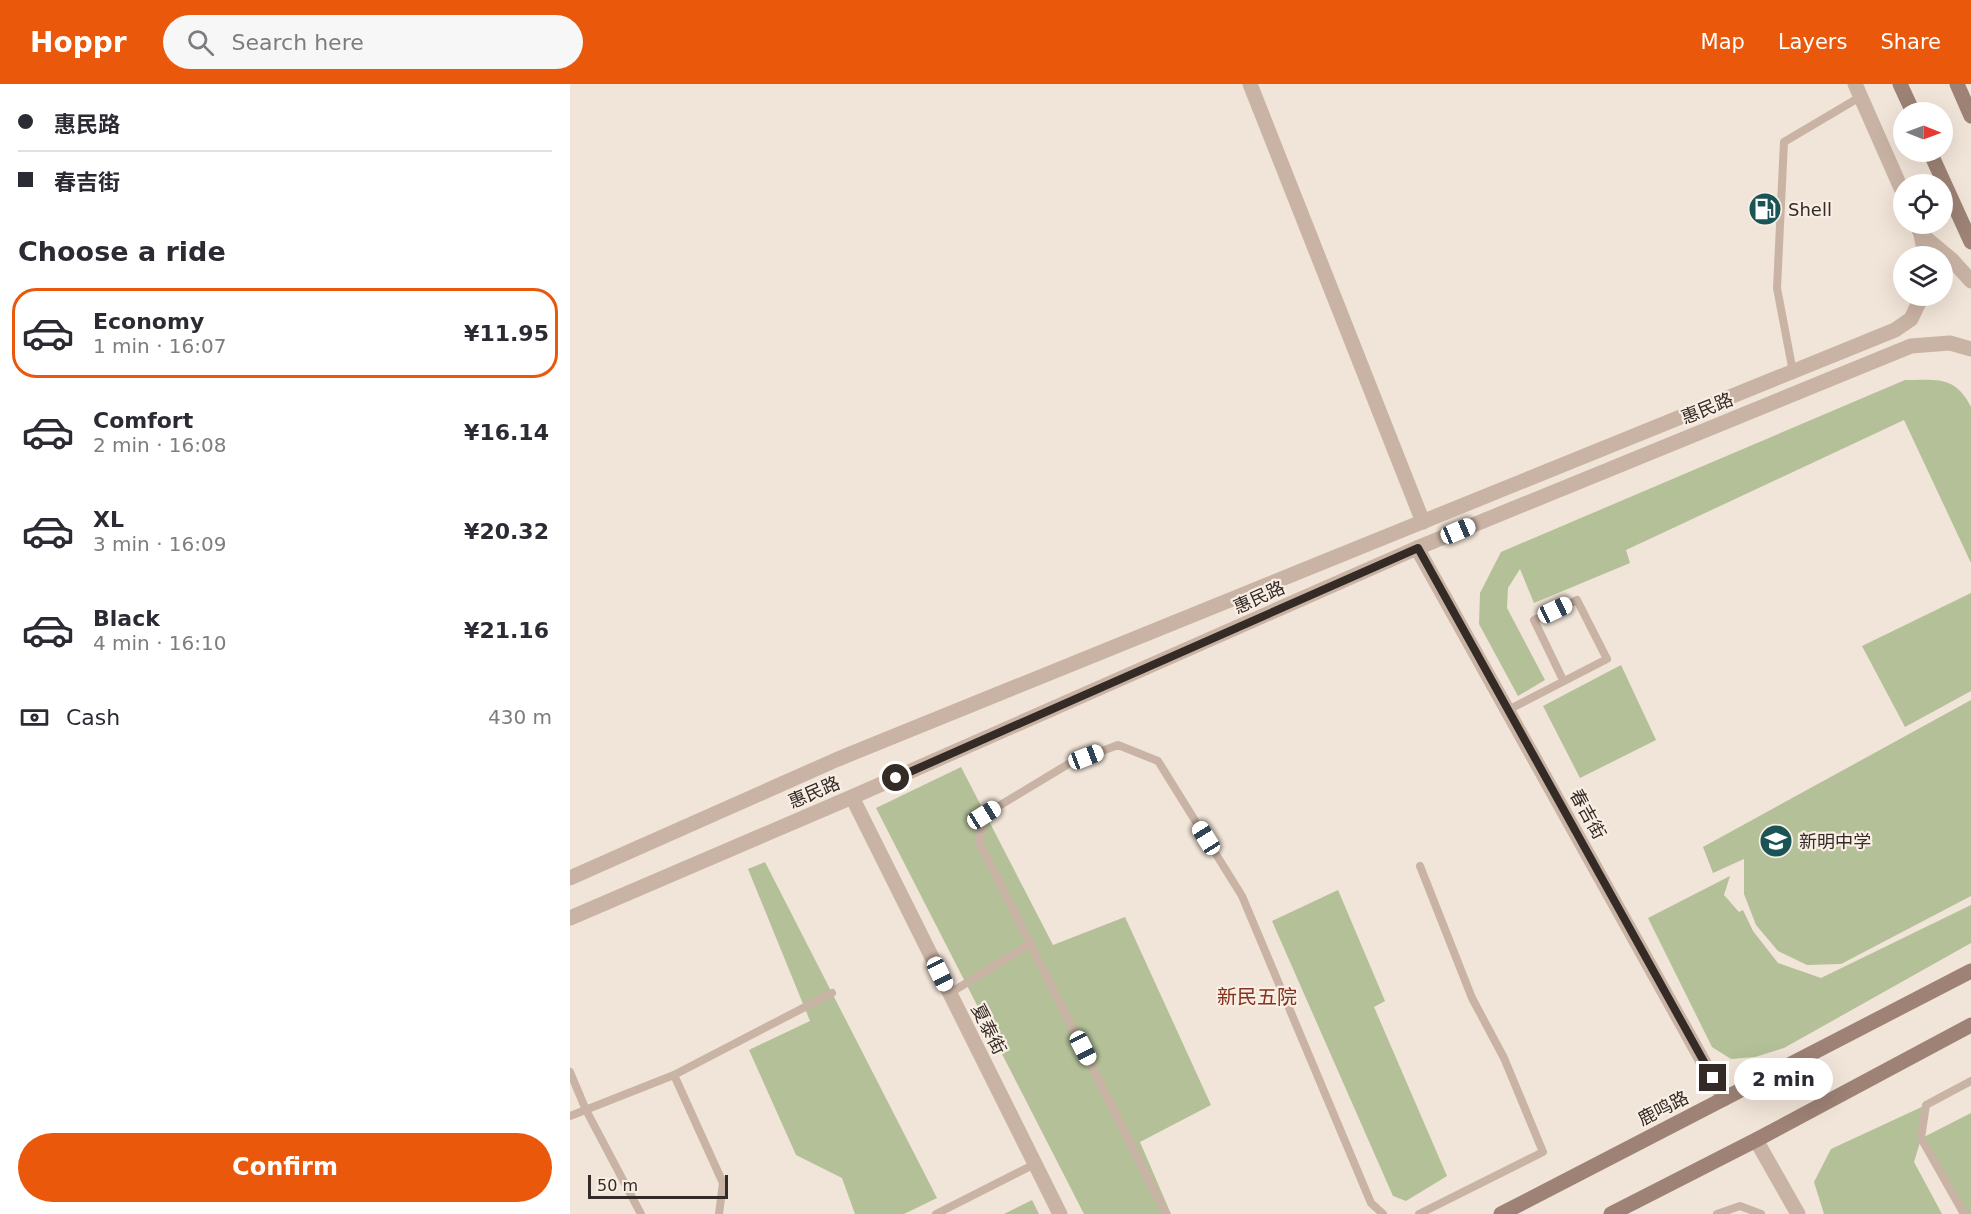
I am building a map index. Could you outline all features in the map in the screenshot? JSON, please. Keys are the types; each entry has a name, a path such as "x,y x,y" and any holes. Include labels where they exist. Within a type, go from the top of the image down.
{"main road":[{"path":"1900,84 1908,102"},
{"path":"1957,84 1971,116"},
{"path":"1935,162 1971,242"},
{"name":"鹿鸣路","path":"1501,1214 1971,971"},
{"path":"1611,1214 1756,1140 1971,1025"}],"street":[{"path":"1250,84 1423,522"},
{"path":"1858,90 1895,174"},
{"path":"1923,234 1971,281"},
{"name":"惠民路","path":"570,878 838,759 1894,330 1911,319 1917,306"},
{"name":"惠民路","path":"570,918 852,797 1418,548 1911,346 1950,343 1971,349"},
{"name":"春吉街","path":"1418,548 1724,1098"},
{"name":"夏泰街","path":"852,797 1060,1214"},
{"path":"1756,1140 1798,1214"}],"lane":[{"path":"1793,372 1777,288 1784,142 1858,90"},
{"path":"1508,710 1607,659 1576,600 1534,620 1563,681"},
{"path":"1166,1214 979,842 984,815 1070,763 1118,745 1158,761 1242,896 1371,1203 1383,1214"},
{"path":"1419,1214 1543,1152 1503,1058 1472,998 1420,866"},
{"path":"950,993 1030,944"},
{"path":"570,1116 674,1075 832,993"},
{"path":"570,1072 586,1110 641,1214"},
{"path":"674,1075 723,1183 719,1214"},
{"path":"1964,1214 1921,1138 1926,1105 1971,1081"},
{"path":"936,1214 1035,1164"},
{"path":"1717,1214 1740,1206 1761,1214"}],"green space":[{"path":"1905,380 1936,380 1952,384 1971,407 1971,563 1904,420 1626,550 1630,563 1534,603 1520,569 1508,588 1507,608 1545,680 1518,696 1479,624 1480,593 1501,552"},
{"path":"1971,593 1971,691 1905,727 1862,646"},
{"path":"1621,665 1656,740 1580,778 1543,706"},
{"path":"1971,700 1971,896 1841,964 1807,965 1778,951 1756,925 1744,894 1744,859 1713,873 1703,847"},
{"path":"961,767 1053,945 1125,917 1211,1105 1140,1142 1171,1214 1084,1214 876,808"},
{"path":"765,862 937,1198 904,1214 855,1214 842,1178 796,1155 749,1050 810,1021 748,869"},
{"path":"1730,876 1724,895 1739,912 1743,910 1753,931 1778,963 1821,978 1971,905 1971,943 1784,1048 1755,1057 1731,1059 1712,1047 1648,918"},
{"path":"1338,890 1385,1001 1374,1007 1447,1176 1406,1201 1393,1196 1272,921"},
{"path":"1926,1105 1922,1138 1971,1113 1971,1214 1964,1214 1921,1139 1914,1162 1942,1214 1824,1214 1814,1182 1831,1149"},
{"path":"1032,1200 1039,1214 1004,1214"}],"place":[{"name":"Shell","path":"1765,209"},
{"name":"新明中学","path":"1776,841"}],"district":[{"name":"新民五院","path":"1257,997"}],"route":[{"path":"896,778 1418,548 1713,1078"}]}
